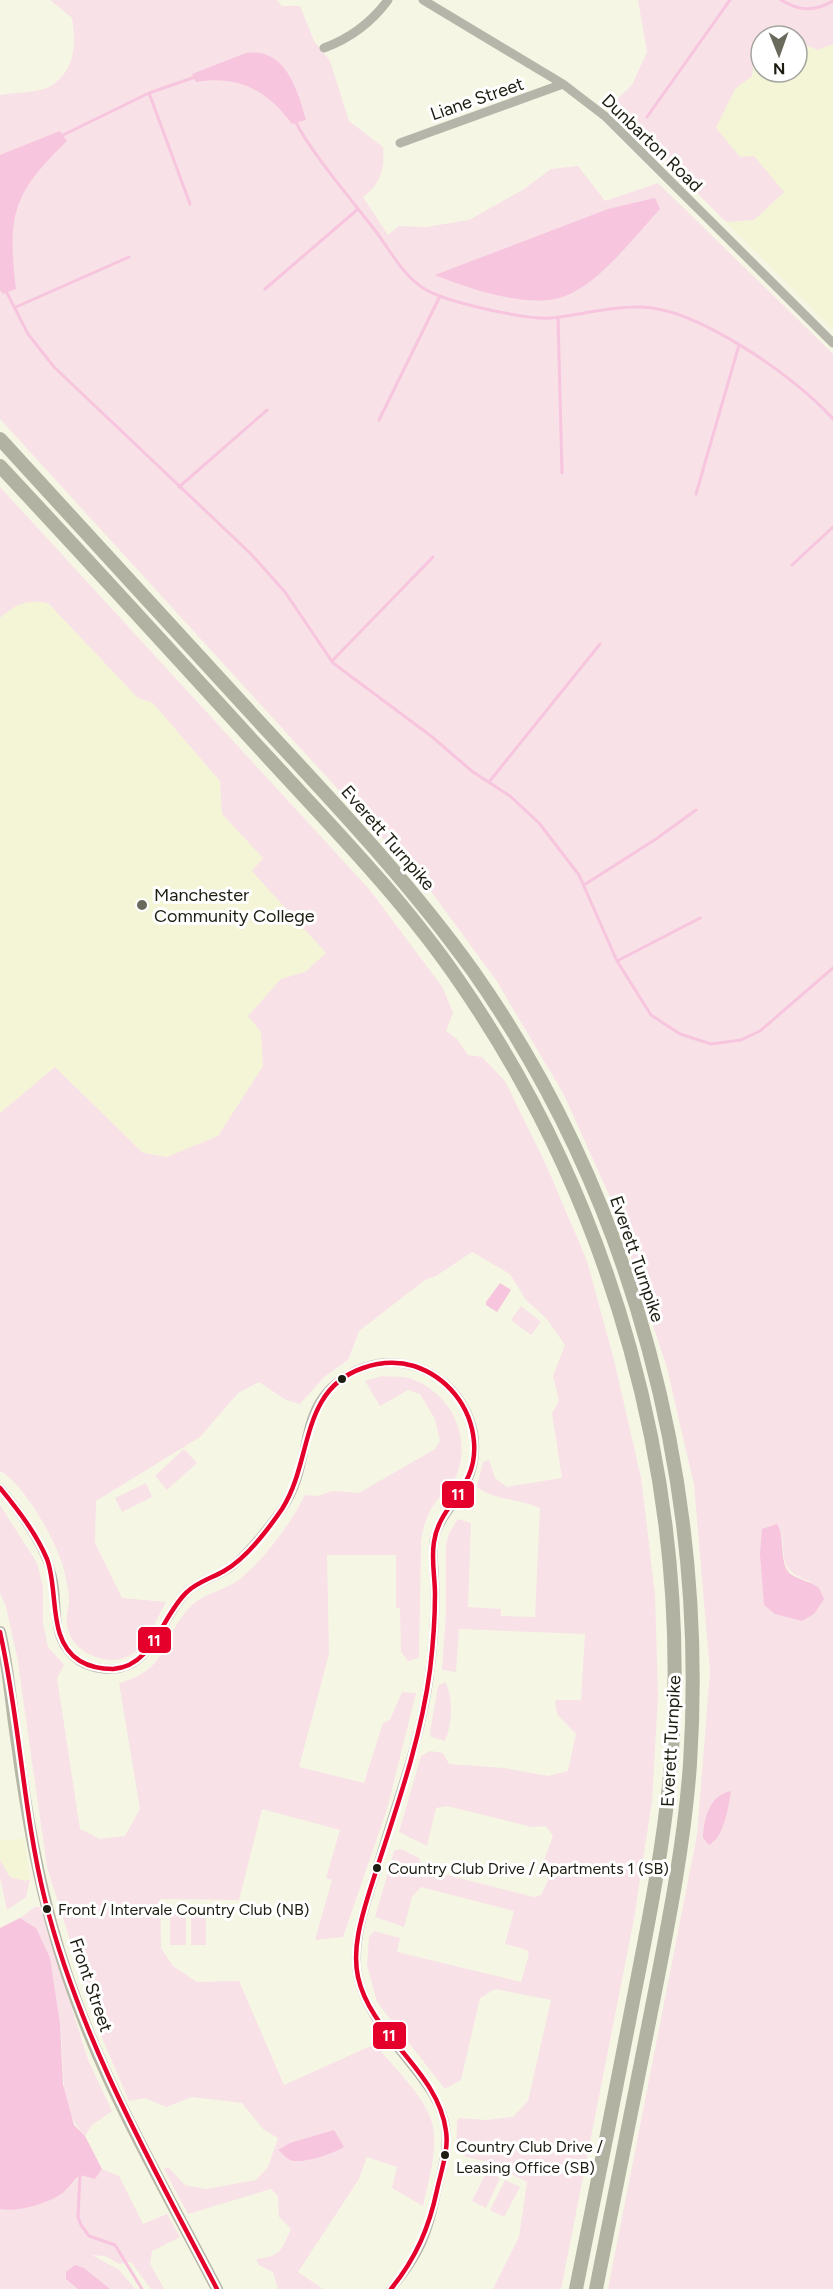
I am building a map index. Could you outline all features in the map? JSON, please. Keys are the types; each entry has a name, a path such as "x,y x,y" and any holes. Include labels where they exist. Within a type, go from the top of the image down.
{"highway":[{"name":"Everett Turnpike","path":"0,439 365,836 449,939 499,1011 554,1107 596,1195 638,1310 661,1395 680,1503 691,1613 693,1712 690,1767 677,1876 596,2289"},
{"name":"Everett Turnpike","path":"0,466 358,855 436,949 480,1012 525,1089 579,1202 613,1292 640,1387 661,1495 673,1616 674,1705 669,1793 652,1903 576,2289"}],"main road":[{"name":"Front Street","path":"0,1632 40,1875 52,1926 70,1983 115,2097 217,2289"}],"street":[{"path":"324,48 353,36 378,14 388,0"},
{"name":"Dunbarton Road","path":"423,0 563,84 606,117 833,343"},
{"name":"Liane Street","path":"400,142 563,84"},
{"path":"0,1488 39,1545 48,1565 54,1585 56,1622 62,1642 74,1657 82,1662 100,1668 116,1669 142,1657 183,1595 199,1583 235,1564 283,1508 300,1469 312,1412 324,1393 342,1378 375,1364 397,1363 419,1368 446,1384 468,1415 474,1436 472,1469 468,1482 437,1529 434,1540 434,1629 421,1724 381,1853 357,1947 359,1978 370,2010 436,2100 446,2132 445,2155 429,2228 416,2257 391,2289"}],"shaded area":[{"path":"50,0 277,0 282,6 300,6 314,41 330,61 349,121 383,147 382,169 378,181 363,197 388,235 399,226 426,227 469,220 524,189 551,169 578,166 605,201 658,183 833,354 833,2289 608,2289 697,1835 710,1672 694,1485 667,1368 615,1208 563,1093 496,980 430,890 0,419 0,95 41,90 59,80 70,64 74,46 72,18","holes":["782,1532 786,1564 794,1574 811,1582 775,1614"]},
{"path":"638,0 833,0 833,44 818,50 809,47 809,24 749,24 749,78 735,89 716,128 740,157 754,156 784,192 754,220 726,222 610,106 632,85 647,52"},
{"path":"833,44 833,330 726,222 754,220 740,157 715,128 735,89 749,77 749,84 809,84 809,47 818,50"},
{"path":"246,53 260,53 280,64 294,84 306,120 292,124 262,94 239,83 211,80 196,82 192,74"},
{"path":"60,131 67,141 35,176 18,206 13,242 16,289 3,294 0,290 0,155"},
{"path":"655,198 660,209 628,245 591,281 565,296 551,300 517,299 481,291 435,275 608,209"},
{"path":"0,487 369,889 443,988 453,1013 446,1031 457,1039 468,1055 482,1057 505,1081 547,1167 587,1261 614,1360 641,1478 655,1594 658,1696 652,1801 634,1919 561,2289 493,2289 519,2237 527,2182 489,2162 466,2157 456,2151 459,2118 486,2120 513,2117 528,2101 551,2000 495,1989 480,1998 461,2080 445,2089 377,2002 367,1965 369,1937 374,1931 400,1938 397,1952 521,1982 529,1954 527,1950 505,1944 514,1911 421,1887 412,1897 404,1927 375,1917 394,1851 401,1849 419,1858 423,1869 534,1897 541,1895 548,1881 543,1863 553,1836 546,1826 532,1827 447,1806 436,1808 427,1846 399,1832 421,1756 430,1751 443,1753 449,1764 504,1768 548,1776 568,1771 576,1734 557,1714 555,1700 581,1700 585,1634 459,1629 456,1672 442,1670 446,1613 446,1545 449,1533 458,1519 471,1523 468,1607 501,1609 501,1616 535,1617 540,1508 491,1495 477,1487 483,1462 489,1460 495,1478 507,1487 562,1478 552,1413 559,1401 553,1376 565,1345 546,1318 526,1300 510,1274 472,1252 436,1276 425,1280 359,1331 348,1360 324,1377 300,1404 286,1400 259,1382 238,1393 200,1437 96,1501 95,1543 122,1598 166,1602 141,1646 133,1654 123,1659 111,1660 96,1657 82,1650 72,1639 67,1623 68,1588 57,1549 30,1502 10,1478 0,1471 0,1113 55,1067 143,1153 167,1157 218,1136 263,1066 261,1032 248,1016 281,979 305,972 326,953 252,871 263,858 222,814 220,781 153,703 138,698 48,603 27,602 11,609 0,618"},
{"name":"Manchester Community College","path":"30,600 48,603 138,698 153,703 220,781 222,814 263,858 253,871 327,953 305,972 281,979 261,1032 263,1066 218,1137 167,1157 143,1153 117,1129 0,1113 0,618 14,606"},
{"path":"500,1283 511,1290 497,1312 486,1305 486,1302"},
{"path":"521,1306 541,1322 531,1335 511,1320"},
{"path":"382,1376 409,1378 423,1384 446,1404 459,1429 461,1459 455,1478 432,1508 423,1532 419,1658 408,1661 401,1652 400,1608 396,1608 396,1555 327,1555 329,1654 299,1767 364,1783 383,1723 390,1720 402,1692 416,1693 387,1809 343,1937 315,1940 332,1880 326,1878 340,1830 262,1809 239,1900 160,1899 161,1948 173,1966 197,1982 239,1981 284,2085 375,2044 423,2102 432,2123 434,2154 423,2206 392,2188 397,2167 367,2157 359,2179 298,2272 323,2289 278,2289 273,2272 259,2265 256,2259 271,2256 279,2251 291,2229 279,2217 278,2196 271,2189 188,2214 164,2169 168,2167 185,2185 206,2189 256,2180 268,2167 278,2138 264,2130 242,2103 192,2097 166,2107 145,2098 129,2101 97,2026 47,1867 17,1656 6,1607 0,1593 0,1505 37,1563 43,1587 43,1623 48,1647 64,1665 57,1678 80,1829 100,1839 125,1836 140,1809 119,1683 136,1677 157,1661 182,1616 192,1605 203,1597 234,1583 259,1561 277,1540 305,1495 317,1496 333,1491 359,1493 435,1449 440,1441 435,1419 420,1394 408,1390 380,1406 365,1381"},
{"path":"184,1449 197,1463 167,1490 155,1476"},
{"path":"146,1483 152,1497 122,1512 115,1498"},
{"path":"777,1524 780,1530 783,1559 788,1571 819,1588 824,1599 814,1614 802,1621 775,1614 764,1605 760,1554 762,1529"},
{"path":"445,1682 450,1695 451,1711 445,1741 431,1737 430,1732 438,1686"},
{"path":"731,1791 722,1828 719,1835 709,1845 703,1838 706,1816 717,1797"},
{"path":"25,1839 30,1879 25,1881 10,1877 0,1860 0,1840"},
{"path":"0,1860 10,1877 25,1881 30,1879 26,1897 7,1910 0,1877"},
{"path":"35,1907 40,1907 88,2060 112,2111 92,2125 85,2136 76,2124 66,2097 59,2022 36,1928 20,1918"},
{"path":"170,1911 186,1911 186,1945 170,1945"},
{"path":"191,1911 206,1911 206,1945 191,1945"},
{"path":"20,1918 36,1928 50,1958 60,2024 63,2084 74,2125 85,2136 102,2169 95,2179 80,2175 61,2194 45,2202 26,2208 7,2210 0,2209 0,1928"},
{"path":"334,2130 344,2147 327,2155 294,2161 278,2150 290,2143"},
{"path":"102,2169 119,2176 143,2224 167,2214 180,2237 152,2251 150,2264 164,2289 151,2289 131,2262 119,2264 105,2256 92,2255 119,2270 135,2289 0,2289 0,2209 6,2210 67,2190 80,2175 95,2179"},
{"path":"487,2171 500,2178 486,2208 472,2201"},
{"path":"505,2180 520,2187 504,2217 490,2210"},
{"path":"75,2265 84,2268 110,2289 78,2289 66,2279 66,2272"}],"waterway":[{"path":"647,117 730,0"},
{"path":"781,0 807,9 833,1"},
{"path":"61,136 149,93 198,76"},
{"path":"149,93 190,204"},
{"path":"294,119 322,163 398,263 409,277 423,288 466,304 539,318 629,307 664,310 717,332 771,365 833,419"},
{"path":"265,289 358,209"},
{"path":"16,307 129,257"},
{"path":"6,291 28,334 54,367 251,554 285,592 333,663 431,736 473,772 510,796 539,823 579,875 617,961 651,1015 680,1034 711,1044 741,1040 760,1031 833,968"},
{"path":"379,420 440,296"},
{"path":"558,317 562,473"},
{"path":"696,494 739,345"},
{"path":"179,487 267,410"},
{"path":"792,565 833,527"},
{"path":"332,661 433,557"},
{"path":"489,782 600,644"},
{"path":"584,885 656,839 696,810"},
{"path":"617,961 700,918"},
{"path":"77,2173 80,2175 78,2217 81,2225 89,2236 115,2245 142,2289"}],"transit line":[{"name":"11","path":"0,1488 20,1513 43,1549 51,1572 58,1628 63,1641 80,1661 104,1669 113,1669 127,1666 138,1659 148,1650 178,1602 187,1592 195,1585 232,1566 263,1535 282,1509 292,1490 317,1410 342,1378 376,1364 408,1364 426,1371 447,1385 468,1416 474,1442 474,1458 464,1484 437,1529 434,1542 434,1622 430,1670 419,1727 360,1924 356,1956 358,1977 365,1998 389,2036 431,2090 440,2109 447,2138 446,2153 430,2217 414,2254 391,2289"},
{"name":"11","path":"0,1632 38,1867 60,1951 77,2002 119,2099 217,2289"}],"place":[{"name":"Manchester Community College","path":"142,905"},
{"name":"Country Club Drive / Apartments 1 (SB)","path":"377,1868"},
{"name":"Front / Intervale Country Club (NB)","path":"47,1909"},
{"name":"Country Club Drive / Leasing Office (SB)","path":"445,2155"}]}
